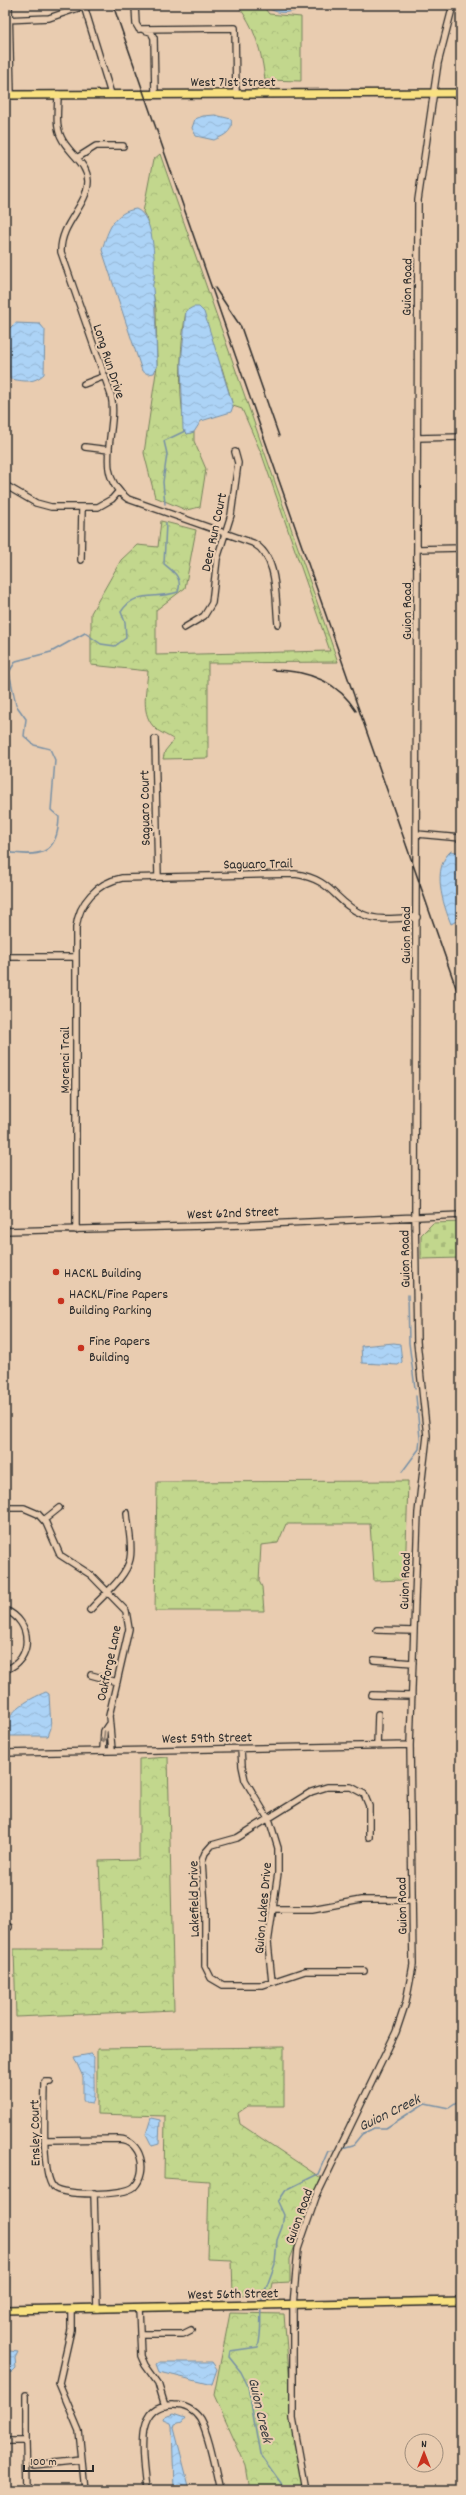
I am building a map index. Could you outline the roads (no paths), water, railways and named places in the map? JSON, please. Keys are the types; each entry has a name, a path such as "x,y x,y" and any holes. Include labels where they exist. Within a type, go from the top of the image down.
{"main road":[{"name":"West 71st Street","path":"8,94 461,93"},
{"name":"West 56th Street","path":"5,2310 461,2301"}],"street":[{"path":"8,94 7,19 9,5"},
{"path":"135,5 136,24 139,29 151,32 154,38 155,94"},
{"name":"Guion Road","path":"306,2490 293,2424 293,2305 296,2260 304,2227 396,2032 406,2002 414,1955 410,1745 419,1502 427,1436 417,1337 415,1216 419,194 442,46 453,5"},
{"path":"7,19 49,18 84,6 111,94"},
{"path":"139,29 235,28 236,94"},
{"name":"Long Run Drive","path":"58,94 58,130 63,142 86,170 88,185 64,233 61,252 105,376 113,408 108,471 120,491 135,501 257,545 267,556 271,568 278,624"},
{"path":"77,158 96,146 123,146"},
{"path":"84,384 105,376"},
{"path":"417,438 461,437"},
{"path":"85,447 109,450"},
{"name":"Deer Run Court","path":"184,628 200,620 210,609 217,559 231,517 238,463 235,452"},
{"path":"5,485 42,506 82,508 103,505 120,491"},
{"path":"81,560 82,508"},
{"path":"418,549 461,548"},
{"name":"Saguaro Court","path":"155,739 158,877"},
{"path":"417,834 461,838"},
{"name":"Saguaro Trail","path":"90,895 102,885 113,880 158,877 300,874 326,884 362,914 379,918 417,917"},
{"name":"Morenci Trail","path":"76,1230 77,919 82,906 90,895"},
{"path":"5,957 76,957"},
{"name":"West 62nd Street","path":"5,1231 244,1225 461,1215"},
{"path":"5,1508 26,1508 44,1520 60,1508"},
{"path":"90,1610 124,1572 130,1560 127,1513"},
{"name":"Oakforge Lane","path":"44,1520 60,1555 89,1574 108,1590 124,1607 129,1623 108,1725 112,1731 112,1750"},
{"path":"5,1610 20,1621 25,1630 27,1641 21,1659 5,1670"},
{"path":"377,1630 414,1631"},
{"path":"374,1660 413,1663"},
{"path":"91,1675 117,1682"},
{"path":"372,1695 412,1696"},
{"path":"377,1746 378,1714"},
{"path":"103,1750 104,1731 108,1725"},
{"name":"West 59th Street","path":"5,1753 410,1745"},
{"name":"Guion Lakes Drive","path":"242,1749 242,1766 245,1780 268,1818 276,1838 279,1858 268,1949 272,1982"},
{"name":"Lakefield Drive","path":"272,1982 260,1985 222,1984 211,1978 206,1970 202,1863 204,1855 212,1845 237,1838 307,1794 320,1788 351,1787 362,1793 368,1803 369,1837"},
{"path":"273,1909 324,1907 361,1900 413,1900"},
{"path":"272,1982 305,1971 364,1971"},
{"name":"Ensley Court","path":"50,2082 45,2082 47,2175 53,2187 65,2193 94,2193"},
{"path":"46,2140 124,2139 137,2148 140,2164 140,2177 132,2188 123,2192 94,2193 97,2309"},
{"path":"139,2308 142,2358 158,2383 165,2406"},
{"path":"71,2309 71,2330 60,2383 63,2395 77,2426 85,2490"},
{"path":"140,2334 183,2334 191,2330"},
{"path":"26,2395 27,2490"},
{"path":"146,2490 142,2431 150,2415 165,2406 184,2406 199,2418 220,2490"},
{"path":"5,2441 26,2441"},
{"path":"35,2465 82,2460"}],"water":[{"path":"265,5 296,5 294,11 282,13 271,10"},
{"path":"215,115 231,119 231,127 227,133 214,140 196,136 192,128 195,119 203,116"},
{"path":"136,209 142,213 147,220 153,249 153,288 157,366 154,373 148,374 142,371 102,250 110,229 117,218 128,211"},
{"path":"193,307 199,307 204,312 233,406 231,412 201,421 194,432 187,434 183,430 181,363 186,311"},
{"path":"15,323 40,324 45,330 44,374 32,381 10,379 8,330"},
{"path":"451,851 461,853 461,904 455,922 451,924 442,897 440,876 441,867 445,858"},
{"path":"394,1343 400,1344 402,1362 398,1365 362,1363 361,1346"},
{"path":"46,1692 49,1694 51,1728 48,1736 6,1736 8,1720 12,1714 25,1703"},
{"path":"91,2054 94,2057 94,2089 92,2104 85,2103 83,2100 83,2077 74,2057"},
{"path":"151,2118 160,2120 159,2144 152,2146 146,2134"},
{"path":"5,2352 18,2352 15,2358 16,2368 12,2372 5,2373"},
{"path":"160,2362 212,2362 217,2369 212,2384 209,2384 160,2372 157,2364"},
{"path":"173,2414 185,2418 182,2422 175,2424 174,2428 190,2490 174,2490 172,2426 171,2423 164,2420 165,2417"}],"waterway":[{"path":"165,504 163,482 167,454 164,441 185,431"},
{"path":"5,852 28,854 44,851 50,847 55,840 58,830 59,817 51,810 55,760 50,749 34,745 24,736 26,719 16,705 9,672 16,661 51,652 85,633 101,644 115,646 126,638 125,622 121,612 127,605 133,600 146,596 178,592 179,583 177,576 164,564 166,523"},
{"path":"408,1295 409,1343 415,1388"},
{"path":"402,1472 419,1449 420,1438 416,1396"},
{"name":"Guion Creek","path":"342,2148 353,2145 362,2134 374,2128 386,2128 425,2103 449,2108 461,2100"},
{"name":"Guion Creek","path":"261,2302 275,2264 277,2240 282,2227 284,2215 278,2202 286,2190 318,2174 328,2151 336,2150"},
{"name":"Guion Creek","path":"261,2308 258,2347 230,2351 229,2357 241,2372 248,2386 260,2454 286,2490"}],"railway":[{"path":"113,5 461,1002"},
{"path":"215,288 241,327 279,436"},
{"path":"272,670 297,672 320,679 330,684 340,692 356,711"}],"place":[{"name":"HACKL Building","path":"56,1272"},
{"name":"HACKL/Fine Papers Building Parking","path":"61,1301"},
{"name":"Fine Papers Building","path":"81,1348"}]}
